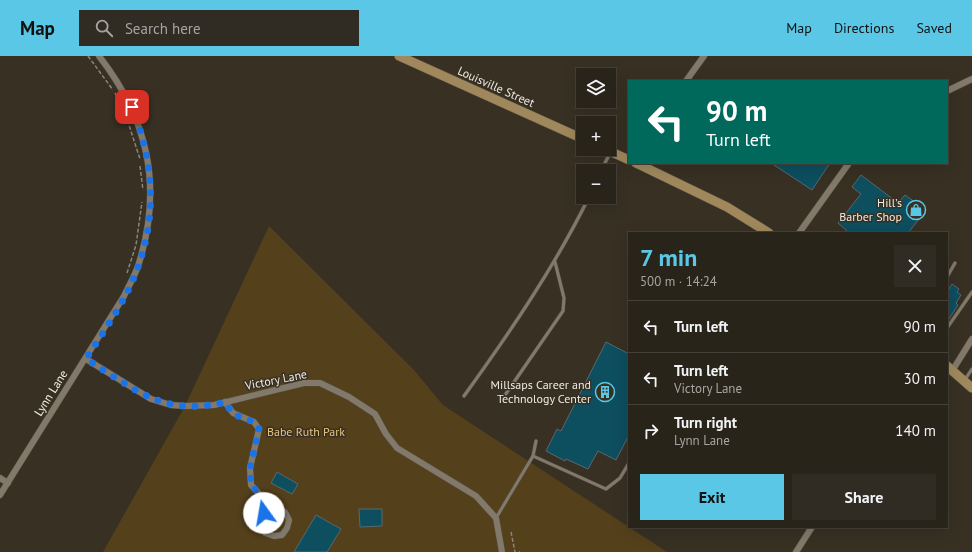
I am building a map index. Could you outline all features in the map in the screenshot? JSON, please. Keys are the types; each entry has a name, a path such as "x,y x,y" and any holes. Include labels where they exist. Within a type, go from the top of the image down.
{"main road":[{"name":"Louisville Street","path":"399,56 576,136"},
{"path":"616,154 628,160"},
{"path":"639,164 727,207 767,232"},
{"path":"950,369 963,382 972,388"}],"street":[{"name":"Lynn Lane","path":"0,495 124,296 139,264 148,231 152,196 149,165 143,135 132,107 115,76 99,56"},
{"path":"687,80 704,56"},
{"path":"948,91 972,79"},
{"path":"801,232 848,164"},
{"path":"950,369 972,339"},
{"name":"Victory Lane","path":"86,359 151,399 171,405 186,406 225,402 304,383 320,383 350,396 375,414 386,434 397,448 476,496 496,518"},
{"path":"225,402 233,414 254,422 259,429 250,468 251,485 266,501 285,512 289,520 287,528 282,535 274,536 265,533 263,524 266,501"},
{"path":"0,478 8,483"},
{"path":"496,518 502,552"},
{"path":"796,552 811,528"}],"lane":[{"path":"464,396 502,344 555,262 585,204"},
{"path":"503,398 563,311 564,298 555,262"},
{"path":"948,275 955,263"},
{"path":"948,327 972,292"},
{"path":"963,382 972,369"},
{"path":"496,518 533,456 536,441"},
{"path":"533,456 606,489 620,478 628,465"}],"path":[{"path":"88,56 114,91 128,122 140,160 143,197 136,246 125,280"},
{"path":"511,532 514,552"}],"green space":[{"name":"Babe Ruth Park","path":"269,226 414,370 443,405 628,526 628,528 630,528 667,552 103,552 185,406"}],"building":[{"path":"773,164 829,164 812,190"},
{"path":"861,175 898,203 905,195 926,210 909,232 846,232 838,223 861,194 852,187"},
{"path":"952,284 959,289 957,292 961,295 956,303 958,305 948,320 948,290"},
{"name":"Millsaps Career and Technology Center","path":"606,342 628,353 628,437 616,460 598,451 588,469 566,459 565,461 546,451 557,429 561,431"},
{"path":"277,472 298,484 292,494 271,483"},
{"path":"359,509 382,509 382,526 360,527"},
{"path":"316,515 341,529 327,552 294,552"}],"place":[{"name":"Hill’s Barber Shop","path":"916,210"},
{"name":"Millsaps Career and Technology Center","path":"605,392"}],"route":[{"path":"132,107 143,135 149,165 152,196 148,231 139,264 124,296 86,359 151,399 171,405 186,406 225,402 233,414 254,422 259,429 258,442 250,468 251,485 266,501 264,513"}]}
